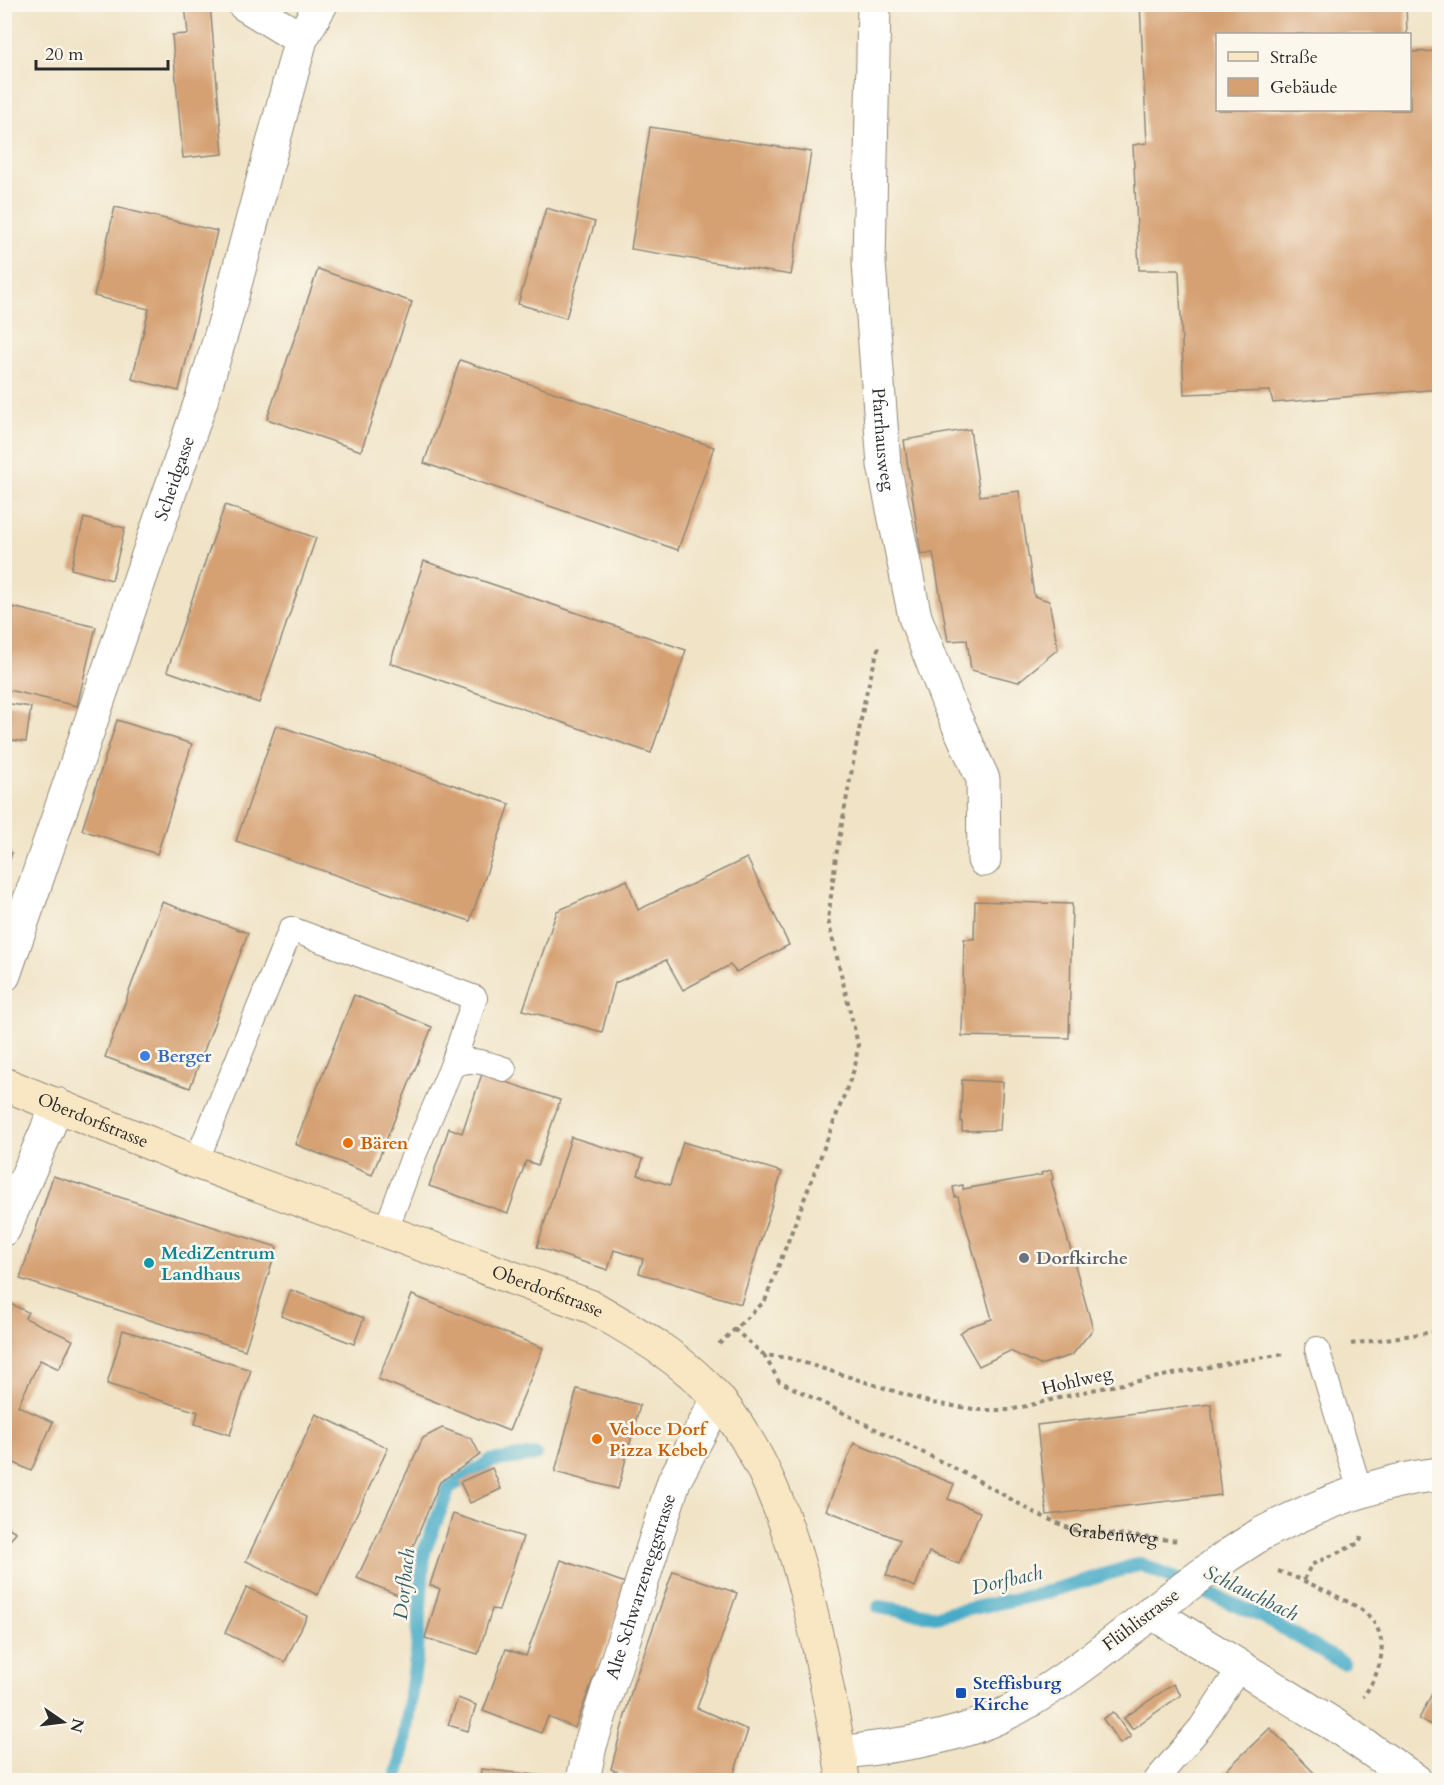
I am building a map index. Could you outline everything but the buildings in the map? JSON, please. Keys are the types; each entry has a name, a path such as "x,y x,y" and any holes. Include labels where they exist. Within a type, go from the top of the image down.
{"main road":[{"name":"Oberdorfstrasse","path":"4,1084 196,1162 592,1307 644,1337 692,1372 718,1399 746,1439 769,1484 788,1532 805,1585 818,1641 841,1767"}],"street":[{"path":"244,4 301,39"},
{"name":"Scheidgasse","path":"4,975 201,401 226,318 301,39 321,4"},
{"name":"Pfarrhausweg","path":"874,4 870,275 884,465 915,617 948,702 983,779 984,860"},
{"path":"4,1229 56,1104"},
{"name":"Alte Schwarzeneggstrasse","path":"583,1780 596,1724 674,1481 718,1399"},
{"name":"Flühlistrasse","path":"841,1767 988,1722 1051,1688 1227,1556 1262,1534 1310,1509 1403,1479 1440,1474"},
{"path":"1160,1605 1240,1667 1336,1726 1415,1780"}],"lane":[{"path":"196,1162 291,929 475,998 452,1066 411,1162 386,1230"},
{"path":"452,1066 462,1060 475,1060 504,1069"},
{"path":"1317,1349 1360,1491"},
{"path":"1156,1780 1201,1727 1240,1667"}],"path":[{"path":"692,1372 765,1301 855,1067 858,1044 828,920 836,856 865,698 878,649 915,617"},
{"name":"Hohlweg","path":"734,1329 764,1354 789,1358 932,1403 981,1410 1010,1410 1092,1390 1205,1368 1440,1331"},
{"name":"Grabenweg","path":"764,1354 779,1381 972,1477 1035,1513 1073,1530 1188,1543"},
{"path":"1304,1580 1311,1565 1359,1543 1365,1526"},
{"path":"1273,1569 1304,1580 1359,1608 1377,1626 1382,1650 1378,1675 1364,1696 1336,1726"}],"waterway":[{"name":"Dorfbach","path":"396,1780 401,1763 417,1652 424,1552 449,1488 490,1461 535,1455"},
{"name":"Dorfbach","path":"879,1607 936,1616 1040,1594 1140,1564 1261,1616 1343,1663"}],"place":[{"name":"Berger","path":"145,1056"},
{"name":"Bären","path":"348,1143"},
{"name":"Dorfkirche","path":"1024,1258"},
{"name":"MediZentrum Landhaus","path":"149,1263"},
{"name":"Veloce Dorf Pizza Kebeb","path":"597,1439"},
{"name":"Steffisburg Kirche","path":"961,1693"}],"water label":[{"name":"Schlauchbach","path":"1251,1593"}]}
